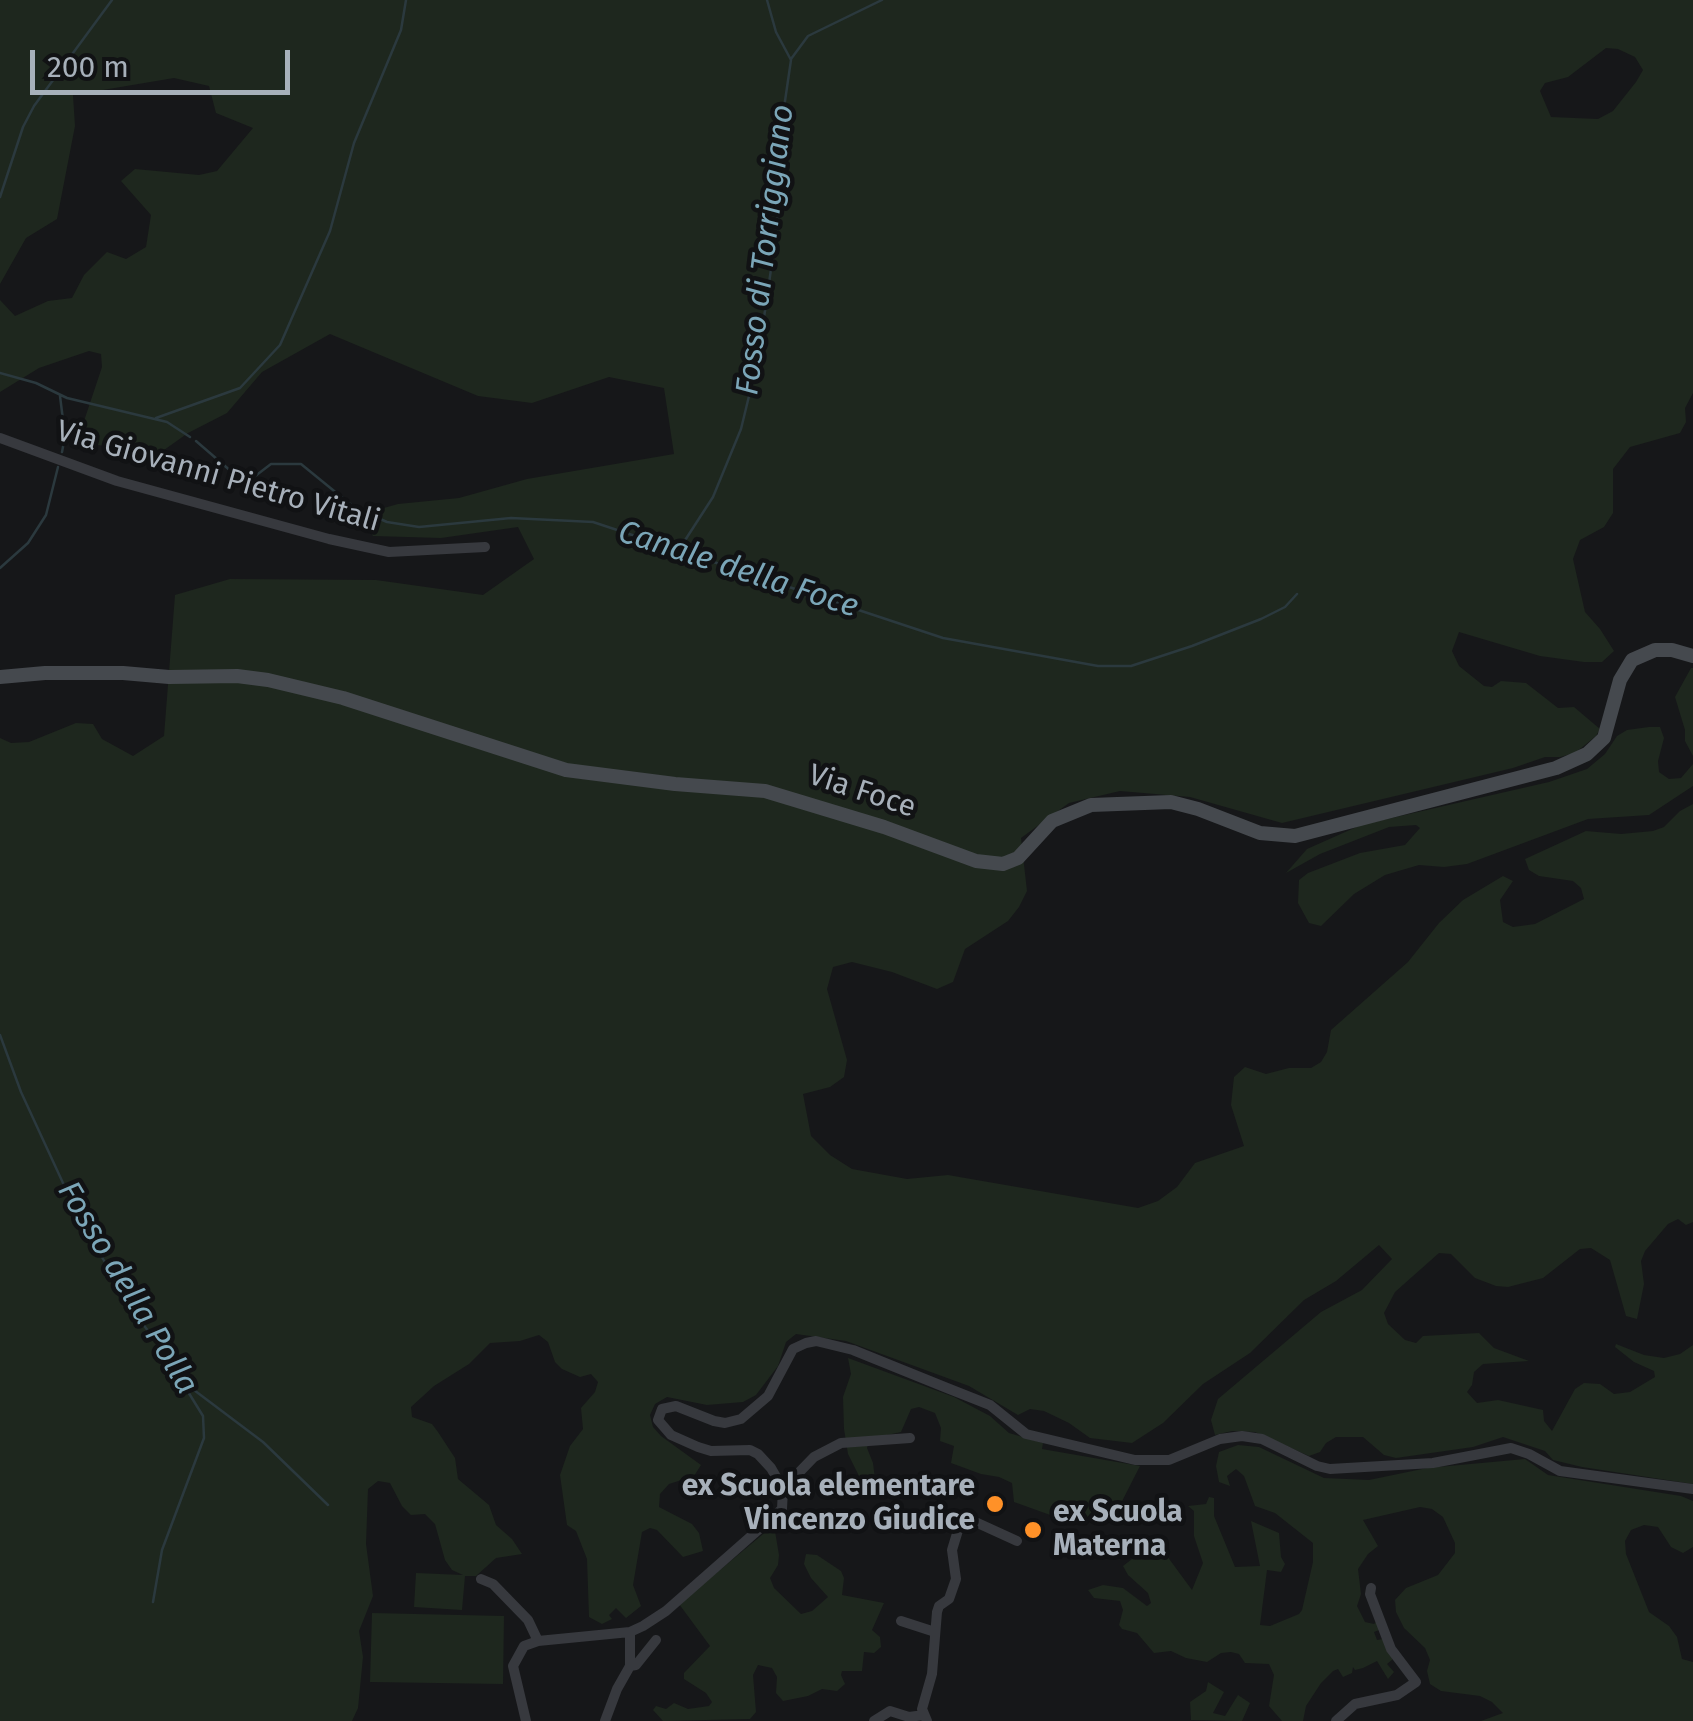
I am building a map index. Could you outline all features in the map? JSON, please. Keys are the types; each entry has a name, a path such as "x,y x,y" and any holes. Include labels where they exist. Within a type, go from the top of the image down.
{"main road":[{"name":"Via Foce","path":"0,677 104,672 268,680 343,698 566,770 765,791 884,827 976,861 1003,864 1018,858 1052,821 1092,804 1171,802 1198,808 1260,833 1296,836 1556,768 1588,754 1604,738 1624,672 1632,660 1656,650 1693,656"}],"street":[{"name":"Via Giovanni Pietro Vitali","path":"0,438 117,480 329,539 390,552 485,547"},
{"path":"526,1721 514,1666 518,1652 538,1641 630,1632 656,1619 783,1508 783,1488 758,1454 750,1450 711,1451 698,1447 671,1434 658,1420 662,1409 676,1406 724,1423 741,1419 768,1396 792,1348 816,1341 868,1356 990,1406 1026,1434 1136,1460 1169,1460 1220,1439 1242,1436 1262,1439 1330,1469 1433,1463 1510,1448 1560,1471 1693,1488"},
{"path":"783,1488 814,1457 841,1443 910,1438"},
{"path":"874,1721 890,1711 926,1718 922,1709 932,1674 939,1606 950,1599 956,1579 952,1550 963,1521 970,1520 1017,1541"},
{"path":"481,1579 493,1584 528,1620 538,1641"},
{"path":"1336,1721 1354,1704 1388,1698 1413,1686 1416,1679 1391,1649 1371,1588"},
{"path":"901,1621 935,1632"},
{"path":"605,1721 616,1689 630,1666 630,1632"},
{"path":"630,1666 636,1665 656,1640"}],"shaded area":[{"path":"0,0 1693,0 1693,393 1680,433 1630,447 1613,469 1613,513 1604,527 1580,540 1573,559 1585,612 1614,651 1602,662 1584,662 1540,656 1459,632 1452,651 1459,666 1484,686 1492,687 1501,681 1526,683 1558,708 1574,707 1600,729 1596,736 1575,753 1545,757 1282,823 1190,797 1120,791 1069,803 1021,838 1027,891 1008,921 965,949 953,982 937,989 852,962 833,967 827,989 847,1060 844,1077 830,1087 803,1094 811,1136 852,1169 907,1179 948,1175 1138,1208 1158,1201 1177,1187 1195,1163 1244,1146 1231,1105 1234,1077 1245,1067 1266,1074 1311,1068 1321,1062 1331,1030 1408,962 1463,900 1503,876 1513,881 1500,900 1503,922 1513,927 1535,924 1584,899 1581,888 1573,881 1539,876 1529,870 1525,859 1586,831 1653,831 1693,804 1693,1222 1686,1225 1678,1219 1668,1224 1645,1251 1637,1319 1626,1316 1610,1260 1591,1248 1580,1249 1543,1278 1508,1287 1475,1278 1451,1254 1439,1253 1395,1292 1384,1313 1388,1324 1405,1340 1416,1343 1423,1336 1479,1333 1494,1348 1529,1361 1483,1364 1474,1372 1467,1392 1477,1403 1498,1400 1543,1410 1544,1421 1552,1431 1575,1389 1584,1383 1600,1384 1614,1394 1630,1392 1655,1377 1654,1371 1634,1362 1616,1344 1664,1358 1693,1345 1693,1484 1553,1460 1545,1451 1503,1437 1473,1447 1396,1458 1384,1455 1363,1437 1336,1437 1320,1452 1309,1456 1255,1432 1215,1435 1211,1420 1218,1399 1321,1312 1362,1290 1392,1259 1379,1245 1336,1281 1304,1300 1250,1353 1203,1384 1163,1423 1132,1443 1090,1438 1044,1411 1030,1409 1018,1415 969,1386 846,1341 796,1334 786,1342 778,1366 756,1395 743,1402 707,1405 667,1397 655,1404 650,1415 653,1427 701,1465 694,1476 669,1484 660,1494 659,1507 692,1524 699,1533 703,1551 683,1557 657,1530 642,1532 633,1585 641,1606 626,1618 616,1608 609,1615 612,1619 602,1624 589,1617 587,1559 576,1531 567,1525 560,1475 570,1446 583,1429 581,1408 598,1382 591,1374 580,1377 562,1369 548,1342 539,1335 490,1343 469,1364 434,1386 411,1407 412,1417 432,1424 455,1458 458,1479 489,1505 496,1525 522,1554 496,1558 476,1576 465,1576 462,1610 414,1607 416,1573 463,1575 452,1570 445,1560 435,1524 425,1514 411,1515 390,1483 378,1481 368,1489 366,1544 373,1596 359,1631 363,1657 358,1708 352,1721 0,1721 0,738 11,743 29,742 76,723 93,724 102,739 133,756 164,736 175,595 230,579 376,580 483,595 534,559 518,527 441,538 373,536 359,515 398,504 459,498 527,479 674,454 664,388 609,377 532,403 478,396 330,334 262,372 227,413 157,455 92,444 87,438 82,427 102,367 101,354 89,351 39,368 0,392 0,300 15,316 48,301 72,298 84,275 107,252 126,259 146,247 151,215 121,181 135,169 199,175 217,171 253,128 216,113 209,86 174,78 73,95 75,126 57,219 26,238 0,284","holes":["1606,48 1635,57 1643,70 1613,111 1598,119 1551,117 1540,91 1545,83 1568,77"]},
{"path":"1691,668 1693,756 1685,741 1675,697"},
{"path":"1660,727 1664,738 1659,772 1669,779 1681,778 1693,764 1693,786 1649,815 1588,819 1467,864 1419,865 1385,875 1354,894 1321,926 1309,923 1298,903 1299,880 1308,873 1360,853 1405,845 1420,828 1389,827 1320,854 1286,873 1307,849 1361,825 1549,782 1587,769 1605,754 1617,736 1627,730"},
{"path":"848,1358 954,1397 990,1416 1009,1433 1043,1443 1042,1449 1140,1466 1117,1511 1093,1522 1067,1521 1014,1502 1012,1483 951,1463 954,1446 940,1441 941,1428 935,1413 919,1407 911,1409 901,1432 869,1439 867,1448 875,1479 861,1480 848,1454 844,1429 843,1397 851,1374"},
{"path":"1238,1445 1259,1447 1324,1478 1369,1480 1427,1468 1525,1459 1548,1475 1693,1501 1693,1547 1683,1553 1671,1547 1658,1527 1644,1525 1631,1530 1625,1541 1626,1554 1649,1612 1677,1637 1682,1659 1693,1662 1693,1721 1481,1721 1503,1713 1480,1696 1441,1691 1430,1684 1430,1660 1425,1648 1404,1628 1395,1600 1406,1588 1438,1575 1455,1553 1455,1543 1443,1517 1420,1507 1363,1520 1378,1546 1358,1569 1361,1594 1357,1606 1365,1622 1374,1624 1379,1619 1379,1630 1374,1632 1377,1640 1383,1639 1393,1659 1387,1664 1394,1672 1388,1679 1377,1661 1355,1670 1353,1667 1352,1673 1343,1677 1338,1669 1321,1683 1306,1706 1303,1721 1282,1721 1269,1706 1274,1675 1269,1664 1245,1663 1239,1654 1231,1652 1207,1662 1171,1651 1154,1653 1137,1633 1119,1625 1123,1610 1120,1601 1094,1598 1088,1590 1103,1585 1123,1588 1147,1606 1151,1603 1148,1593 1123,1566 1132,1559 1157,1560 1167,1556 1192,1590 1203,1563 1194,1536 1194,1511 1188,1506 1206,1504 1209,1497 1214,1498 1214,1516 1235,1567 1260,1566 1251,1521 1279,1533 1285,1564 1281,1572 1267,1570 1260,1625 1270,1626 1302,1610 1313,1562 1313,1543 1275,1513 1255,1506 1244,1476 1236,1469 1227,1476 1230,1486 1219,1482 1219,1452"},
{"path":"774,1525 779,1555 770,1578 774,1588 801,1614 812,1611 828,1597 804,1564 806,1554 817,1555 841,1571 842,1595 884,1603 872,1630 880,1637 881,1647 874,1653 864,1652 862,1671 842,1671 845,1684 837,1691 822,1689 783,1701 776,1693 777,1677 772,1668 758,1665 753,1675 756,1712 750,1719 663,1721 653,1710 656,1706 666,1709 674,1703 688,1709 712,1702 706,1693 684,1679 684,1673 710,1646 679,1604"},
{"path":"372,1613 504,1616 503,1684 370,1682"},
{"path":"1208,1682 1224,1692 1213,1713 1225,1716 1238,1695 1250,1703 1242,1721 1191,1720 1190,1702 1206,1691"}],"waterway":[{"path":"0,197 34,106 112,0"},
{"path":"156,418 240,388 280,345 330,231 354,143 401,30 406,0"},
{"name":"Fosso di Torriggiano","path":"680,548 713,497 741,429 758,359 778,221 773,183 791,60 776,32 767,0"},
{"path":"791,59 808,36 882,0"},
{"name":"Canale della Foce","path":"0,373 36,383 67,398 167,422 190,437"},
{"name":"Fosso della Polla","path":"60,396 65,436 62,452"},
{"name":"Canale della Foce","path":"196,441 240,479 250,480 271,464 301,464 355,508 387,522 419,527 511,518 593,522 943,638 1098,666 1131,666 1192,646 1261,619 1285,607 1297,594"},
{"name":"Fosso della Polla","path":"0,568 28,543 46,515 58,467"},
{"name":"Fosso della Polla","path":"0,1035 21,1092 75,1209 130,1307 203,1416 204,1438 162,1550 153,1602"},
{"path":"182,1381 263,1442 328,1505"}],"place":[{"name":"ex Scuola elementare Vincenzo Giudice","path":"995,1504"},
{"name":"ex Scuola Materna","path":"1033,1530"}]}
